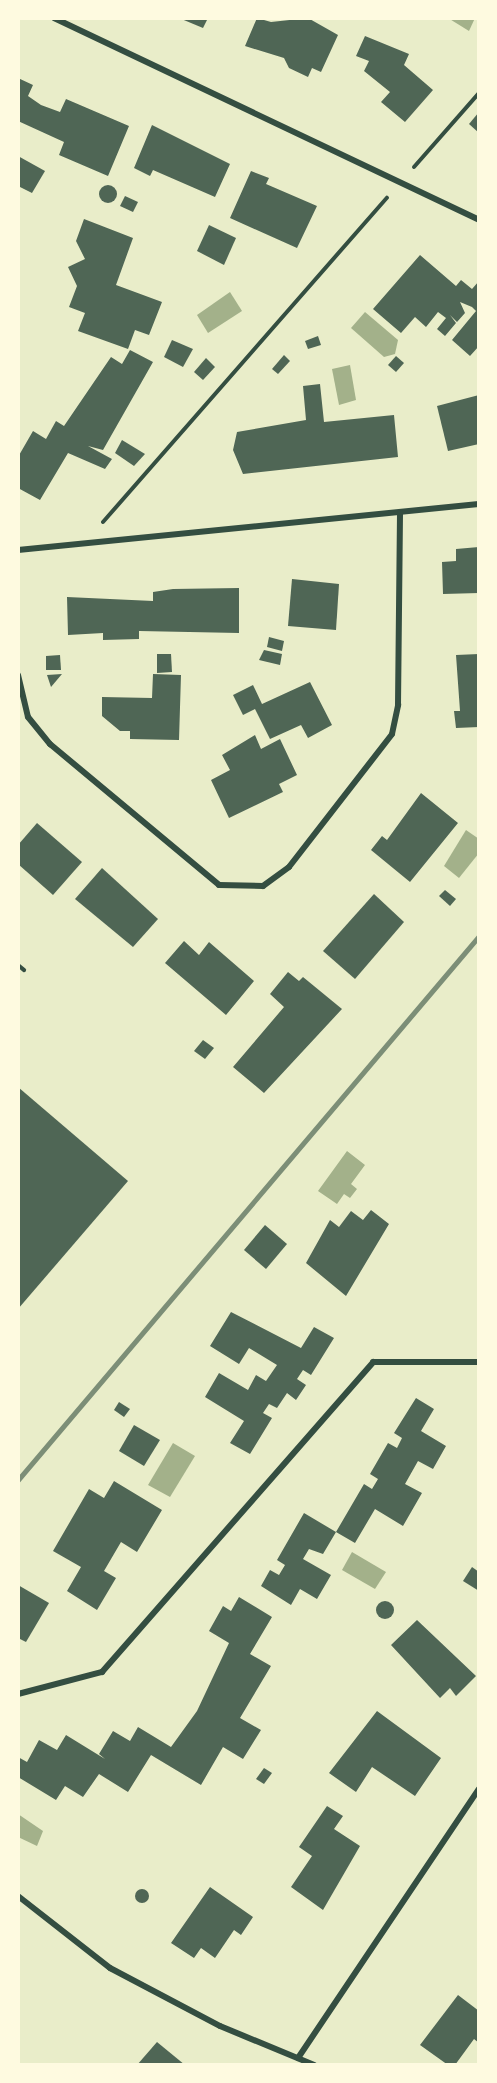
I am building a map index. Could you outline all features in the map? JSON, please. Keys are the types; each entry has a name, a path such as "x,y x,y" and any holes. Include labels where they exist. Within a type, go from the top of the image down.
{"street":[{"path":"54,18 479,220"},
{"path":"69,26 73,18"},
{"path":"18,550 479,504"},
{"path":"18,675 28,717 50,744 219,885 263,886 289,867 392,734 398,705 400,513"},
{"path":"18,1694 102,1672 373,1362 479,1362"},
{"path":"298,2058 479,1789"},
{"path":"18,1896 110,1968 220,2026 314,2065"}],"path":[{"path":"83,545 479,93"},
{"path":"18,965 24,970"}],"shaded area":[{"path":"448,18 475,18 469,31"},
{"path":"230,292 242,311 208,333 197,315"},
{"path":"365,312 398,340 395,354 384,357 351,328"},
{"path":"350,365 356,400 339,405 332,369"},
{"path":"466,830 479,839 479,853 459,878 444,866"},
{"path":"347,1151 365,1165 351,1184 357,1189 350,1198 344,1194 337,1204 318,1191"},
{"path":"173,1443 195,1456 170,1497 148,1485"},
{"path":"352,1552 386,1572 375,1589 342,1570"},
{"path":"18,1814 43,1831 37,1846 18,1837"}],"building":[{"path":"179,18 208,18 203,28"},
{"path":"257,18 271,22 308,18 338,35 321,72 312,68 308,77 289,68 284,58 245,46"},
{"path":"365,36 409,54 404,65 433,90 405,122 381,102 390,92 364,71 369,61 356,56"},
{"path":"18,78 33,85 28,96 41,105 60,112 66,99 129,126 108,176 59,155 64,142 18,121"},
{"path":"479,112 479,133 469,124"},
{"path":"152,125 230,164 215,197 153,170 150,176 134,168"},
{"path":"18,156 45,171 32,193 18,186"},
{"path":"251,171 269,178 266,184 317,206 297,248 230,218"},
{"path":"104,185 112,185 117,190 115,201 104,203 99,198 99,190"},
{"path":"125,196 138,202 133,212 120,206"},
{"path":"84,219 133,238 116,285 162,302 149,335 135,330 128,349 78,331 85,313 69,307 77,286 68,267 85,259 76,241"},
{"path":"209,225 236,238 224,265 197,251"},
{"path":"420,255 456,286 461,280 472,289 479,281 479,346 470,356 452,340 476,311 472,307 460,302 465,313 457,322 450,315 456,323 445,336 437,329 446,318 438,312 426,327 415,317 401,333 373,309"},
{"path":"318,336 321,345 308,349 305,341"},
{"path":"172,340 193,349 183,367 164,357"},
{"path":"130,350 153,362 103,450 88,446 112,459 105,469 68,453 40,500 18,488 18,457 33,431 46,439 56,421 64,426 111,357 122,364"},
{"path":"284,355 290,361 278,374 272,369"},
{"path":"396,356 404,363 396,372 388,365"},
{"path":"206,358 215,367 203,380 194,372"},
{"path":"320,384 324,422 394,415 398,457 243,474 233,450 237,432 306,420 303,386"},
{"path":"479,395 479,444 448,451 437,406"},
{"path":"122,440 145,454 134,466 115,453"},
{"path":"479,547 479,593 443,594 442,562 456,561 456,549"},
{"path":"292,579 339,584 336,630 288,626"},
{"path":"239,588 239,633 139,631 139,639 103,640 103,633 68,635 67,597 153,601 153,592 173,589"},
{"path":"269,637 284,641 282,651 267,647"},
{"path":"264,650 282,654 280,665 259,660"},
{"path":"157,654 171,654 172,672 157,673"},
{"path":"479,654 479,727 456,728 454,711 460,711 456,655"},
{"path":"60,655 61,670 46,670 46,656"},
{"path":"62,674 51,687 47,675"},
{"path":"153,674 181,675 179,740 130,739 130,731 120,731 102,716 102,697 152,698"},
{"path":"310,682 332,725 308,738 301,725 270,739 255,709 243,715 233,695 253,685 262,704"},
{"path":"255,735 261,749 280,739 297,775 279,784 283,792 229,818 211,780 230,770 222,755"},
{"path":"421,793 458,823 410,882 371,850 382,836 387,840"},
{"path":"37,823 82,862 53,895 18,864 18,845"},
{"path":"102,868 158,919 133,947 75,899"},
{"path":"445,890 456,899 450,906 439,896"},
{"path":"374,894 404,922 355,979 323,951"},
{"path":"184,941 199,955 209,942 254,981 226,1015 165,963"},
{"path":"288,972 299,981 303,977 342,1009 264,1093 233,1067 284,1007 270,994"},
{"path":"203,1040 214,1048 205,1059 194,1051"},
{"path":"18,1087 128,1181 18,1309"},
{"path":"371,1210 389,1224 346,1296 306,1263 330,1220 339,1227 351,1211 363,1220"},
{"path":"265,1225 287,1244 266,1269 244,1250"},
{"path":"231,1312 301,1348 314,1327 334,1338 311,1375 303,1370 297,1379 306,1385 296,1400 287,1393 277,1408 269,1404 263,1413 272,1418 250,1454 230,1443 244,1421 205,1397 219,1373 248,1390 256,1375 266,1381 277,1365 249,1348 239,1364 210,1346"},
{"path":"416,1398 434,1409 421,1431 446,1446 433,1469 418,1461 405,1484 422,1493 403,1526 375,1509 355,1543 336,1532 364,1484 372,1489 378,1479 370,1474 388,1443 397,1448 402,1438 394,1433"},
{"path":"119,1402 130,1409 124,1417 114,1410"},
{"path":"134,1425 160,1440 144,1466 119,1451"},
{"path":"114,1481 162,1510 137,1552 121,1542 104,1571 116,1578 97,1610 67,1591 81,1567 53,1551 89,1489 104,1498"},
{"path":"304,1513 336,1532 323,1554 309,1549 303,1559 331,1575 317,1599 300,1589 291,1605 261,1586 270,1570 279,1575 285,1565 277,1560"},
{"path":"472,1567 479,1572 479,1591 463,1581"},
{"path":"18,1585 49,1603 26,1642 18,1638"},
{"path":"239,1597 272,1617 250,1654 271,1666 240,1718 261,1730 243,1759 223,1747 201,1785 151,1755 128,1792 99,1774 83,1797 65,1786 56,1800 18,1777 18,1757 27,1762 39,1740 57,1750 66,1735 105,1759 99,1754 113,1731 130,1741 138,1727 171,1747 197,1711 229,1643 209,1631 223,1606 231,1611"},
{"path":"385,1601 391,1604 394,1610 391,1616 385,1619 379,1616 376,1610 379,1604"},
{"path":"417,1620 476,1676 456,1696 450,1688 440,1698 391,1645"},
{"path":"377,1711 441,1758 415,1796 372,1767 356,1792 329,1773"},
{"path":"264,1768 272,1773 264,1784 256,1779"},
{"path":"327,1806 343,1816 334,1829 360,1846 323,1910 291,1887 312,1856 299,1847"},
{"path":"210,1887 253,1917 241,1935 234,1930 215,1958 201,1948 194,1958 171,1943"},
{"path":"139,1889 145,1889 149,1896 145,1903 139,1903 135,1899 135,1893"},
{"path":"458,1995 479,2011 479,2043 474,2039 455,2065 448,2065 420,2045"},
{"path":"157,2042 185,2065 137,2065"}],"railway":[{"path":"18,1480 479,936"}]}
